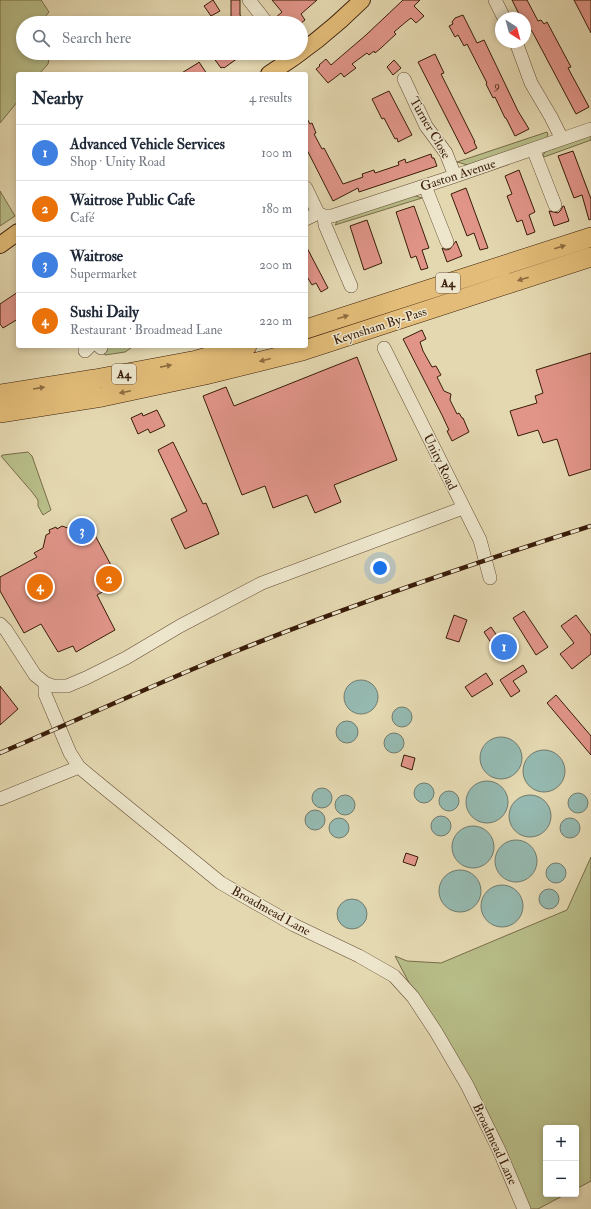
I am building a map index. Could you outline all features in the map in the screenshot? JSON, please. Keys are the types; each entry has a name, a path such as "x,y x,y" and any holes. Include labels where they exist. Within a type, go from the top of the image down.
{"highway":[{"name":"Keynsham By-Pass","path":"308,328 591,236"},
{"name":"Keynsham By-Pass","path":"0,413 102,397 205,375 302,351 591,257"},
{"name":"A4","path":"0,394 95,379 196,360 240,348"}],"main road":[{"path":"308,48 340,22 362,0"},
{"path":"271,72 288,60"},
{"path":"0,244 16,233"}],"street":[{"path":"248,0 261,16"},
{"path":"495,0 501,12"},
{"path":"518,48 531,83 562,139"},
{"name":"Turner Close","path":"404,79 426,126 446,153 455,176"},
{"name":"Gaston Avenue","path":"308,218 321,214 332,216 455,176 591,129"},
{"path":"533,149 555,205"},
{"path":"425,186 447,242"},
{"path":"308,191 321,214 351,286"},
{"name":"Unity Road","path":"384,348 480,540 490,578"},
{"path":"0,624 6,630 35,675 45,683 53,686 67,686 126,658 180,626 262,583 463,508"},
{"name":"Broadmead Lane","path":"45,683 45,694 70,753 79,767 221,883 294,926 359,956 394,976 413,997 436,1032 467,1085 500,1150 524,1209"},
{"path":"0,799 79,767"}],"green space":[{"path":"0,0 41,0 49,12 46,16 16,16 16,60 49,60 48,64 41,72 16,72 16,103 0,123"},
{"path":"547,132 548,135 545,139 468,165 457,162"},
{"path":"591,135 591,140 544,157 543,155 546,151"},
{"path":"0,191 15,216 0,226"},
{"path":"413,195 422,198 335,225 339,219"},
{"path":"103,348 131,348 125,352 105,355"},
{"path":"28,452 32,456 51,510 43,515 38,506 38,500 1,456"},
{"path":"591,857 591,1181 579,1187 579,1125 543,1125 543,1197 560,1197 538,1209 528,1209 395,956 407,961 441,963 567,910"}],"water":[{"path":"358,680 364,680 368,681 375,687 378,697 377,704 371,711 364,714 358,714 354,713 347,707 344,700 344,694 345,690 351,683"},
{"path":"398,707 406,707 412,713 412,721 406,727 398,727 392,721 392,713"},
{"path":"347,721 355,724 358,732 355,740 347,743 339,740 336,732 339,724"},
{"path":"390,733 398,733 404,739 404,747 398,753 390,753 384,747 384,739"},
{"path":"497,737 505,737 513,740 519,746 522,758 519,770 513,776 505,779 497,779 489,776 483,770 480,762 480,754 483,746 489,740"},
{"path":"540,750 548,750 556,753 562,759 565,771 562,783 556,789 548,792 540,792 532,789 526,783 523,775 523,767 526,759 532,753"},
{"path":"483,781 491,781 499,784 505,790 508,802 505,814 499,820 491,823 483,823 475,820 469,814 466,806 466,798 469,790 475,784"},
{"path":"424,783 431,786 434,793 431,800 424,803 417,800 414,793 417,786"},
{"path":"322,788 329,791 332,798 329,805 322,808 315,805 312,798 315,791"},
{"path":"449,791 456,794 459,801 456,808 449,811 442,808 439,801 442,794"},
{"path":"578,793 585,796 588,803 585,810 578,813 571,810 568,803 571,796"},
{"path":"345,795 352,798 355,805 352,812 345,815 338,812 335,805 338,798"},
{"path":"526,795 534,795 542,798 548,804 551,816 548,828 542,834 534,837 526,837 518,834 512,828 509,820 509,812 512,804 518,798"},
{"path":"315,810 322,813 325,820 322,827 315,830 308,827 305,820 308,813"},
{"path":"441,816 448,819 451,826 448,833 441,836 434,833 431,826 434,819"},
{"path":"339,818 346,821 349,828 346,835 339,838 332,835 329,828 332,821"},
{"path":"570,818 577,821 580,828 577,835 570,838 563,835 560,828 563,821"},
{"path":"469,826 477,826 485,829 491,835 494,847 491,859 485,865 477,868 469,868 461,865 455,859 452,851 452,843 455,835 461,829"},
{"path":"512,840 520,840 528,843 534,849 537,861 534,873 528,879 520,882 512,882 504,879 498,873 495,865 495,857 498,849 504,843"},
{"path":"556,863 563,866 566,873 563,880 556,883 549,880 546,873 549,866"},
{"path":"456,870 464,870 472,873 478,879 481,891 478,903 472,909 464,912 456,912 448,909 442,903 439,895 439,887 442,879 448,873"},
{"path":"498,885 506,885 514,888 520,894 523,906 520,918 514,924 506,927 498,927 490,924 484,918 481,910 481,902 484,894 490,888"},
{"path":"549,889 556,892 559,899 556,906 549,909 542,906 539,899 542,892"},
{"path":"352,899 363,903 367,914 363,925 352,929 341,925 337,914 341,903"}],"building":[{"path":"213,0 220,11 211,16 204,6"},
{"path":"231,0 240,0 241,16 231,16"},
{"path":"272,0 317,0 301,14 302,16 277,16 282,12"},
{"path":"403,0 420,0 414,6 424,16 416,23 411,18 394,32 396,34 375,53 374,51 369,55 367,53 352,64 356,68 344,77 341,73 328,83 316,69 320,66 319,65 326,59 331,65"},
{"path":"512,0 527,0 538,21 541,20 544,24 547,22 571,67 568,68 589,107 576,114 531,30 531,12 518,12"},
{"path":"574,0 591,0 591,33"},
{"path":"463,15 477,43 484,40 518,111 529,129 515,136 495,97 493,98 467,44 464,46 458,35 455,37 449,26 453,24 452,22 455,18"},
{"path":"435,54 444,73 441,74 477,148 465,154 418,62"},
{"path":"215,60 235,60 224,68 221,68"},
{"path":"394,60 401,68 393,75 387,67"},
{"path":"199,62 206,72 183,72"},
{"path":"389,91 412,135 398,142 384,118 382,119 372,99"},
{"path":"308,120 310,124 312,123 316,133 314,134 322,149 324,148 343,184 363,177 362,174 374,170 375,173 399,165 398,162 405,159 406,163 431,154 432,158 434,158 437,166 359,192 358,188 333,201 308,152"},
{"path":"573,151 591,199 591,219 589,220 582,195 574,198 558,156"},
{"path":"519,170 535,212 529,215 535,232 527,235 522,220 517,222 507,196 512,194 505,176"},
{"path":"466,188 488,248 480,250 474,233 467,236 451,194"},
{"path":"414,206 429,248 422,250 428,268 421,270 416,256 411,258 396,212"},
{"path":"563,206 569,221 554,226 549,211 558,213"},
{"path":"367,220 382,263 364,270 350,226"},
{"path":"456,241 462,256 447,262 442,248 446,250 450,249"},
{"path":"308,250 328,288 321,292 316,283 312,285 308,278"},
{"path":"16,293 16,320 3,328 0,324 0,304"},
{"path":"422,330 426,339 420,342 423,351 432,367 436,366 441,375 437,377 444,391 451,394 450,400 457,414 459,413 463,418 469,432 452,441 442,415 403,339"},
{"path":"591,353 591,469 569,476 557,439 543,443 538,430 518,436 510,411 537,403 535,396 543,393 536,370"},
{"path":"357,357 397,460 334,485 341,502 315,513 307,495 273,508 265,486 242,495 203,396 226,387 234,406"},
{"path":"157,410 165,426 150,433 148,429 138,434 131,418 142,413 143,416"},
{"path":"173,442 203,504 206,503 219,534 185,549 171,519 187,511 158,450"},
{"path":"89,524 120,582 97,595 115,630 76,652 73,646 58,652 41,624 24,633 0,591 0,577 37,557 34,553 43,548 46,535 50,533 49,530 56,527 57,529 62,526 77,531"},
{"path":"524,611 548,647 536,655 513,618"},
{"path":"454,615 467,620 459,642 446,638"},
{"path":"576,615 591,635 591,654 572,669 560,654 574,643 561,626"},
{"path":"491,627 506,649 499,655 484,632"},
{"path":"523,665 527,672 513,681 520,691 511,697 500,680"},
{"path":"486,673 493,684 472,697 465,687"},
{"path":"0,686 18,709 0,725"},
{"path":"556,695 591,736 591,755 547,703"},
{"path":"404,755 415,758 412,770 401,766"},
{"path":"406,853 418,857 415,866 403,862"}],"railway":[{"path":"0,753 234,652 322,618 501,555 591,526"}],"place":[{"name":"Waitrose","path":"82,531"},
{"name":"Waitrose Public Cafe","path":"109,579"},
{"name":"Sushi Daily","path":"40,587"},
{"name":"Advanced Vehicle Services","path":"504,647"}]}
